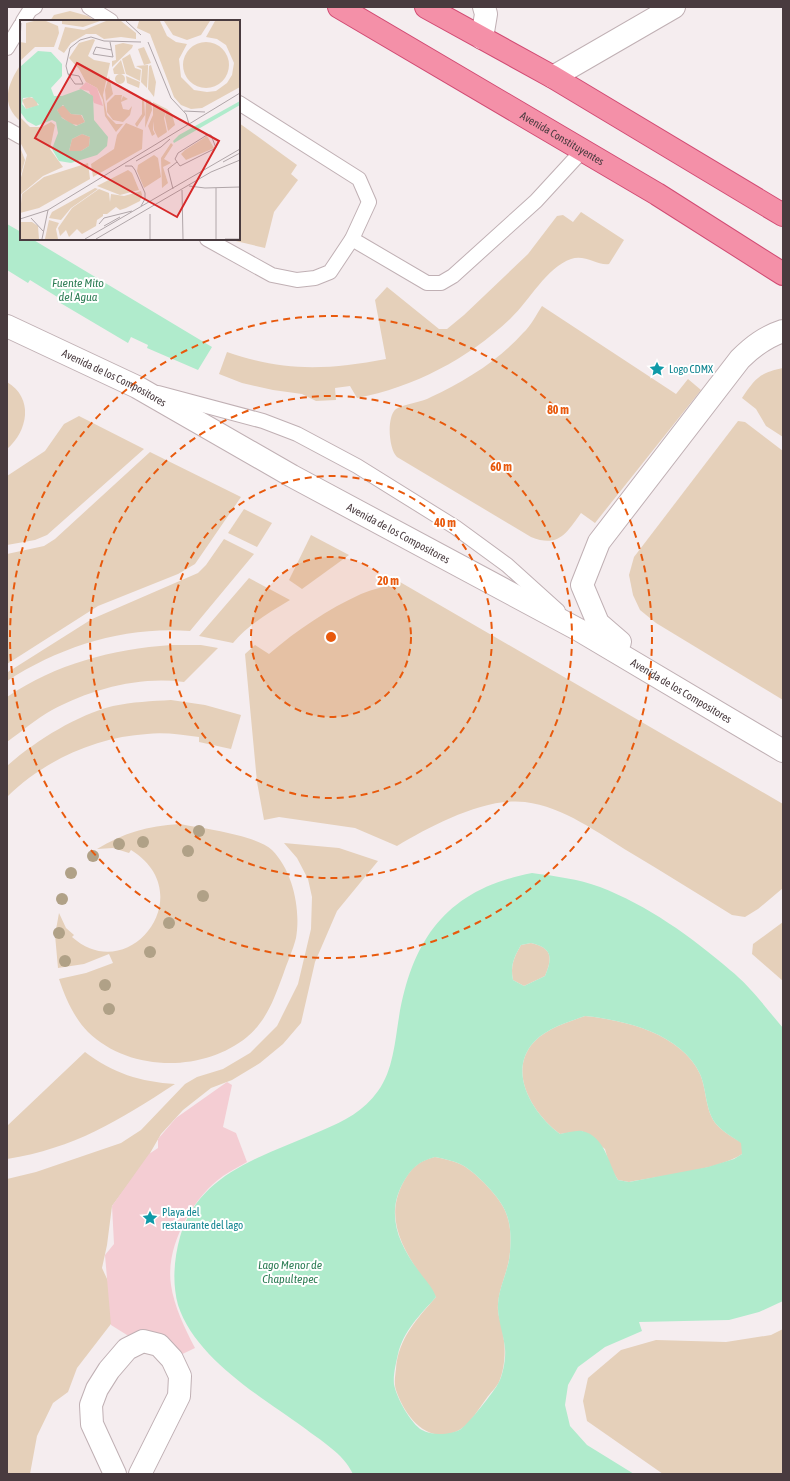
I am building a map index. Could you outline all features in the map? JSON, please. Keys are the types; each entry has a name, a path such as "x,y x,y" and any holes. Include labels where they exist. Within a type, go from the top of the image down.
{"highway":[{"name":"Avenida Constituyentes","path":"339,7 656,194 783,274"},
{"path":"426,7 553,77 783,215"},
{"path":"758,199 783,204"}],"street":[{"path":"482,38 486,14 484,7"},
{"path":"553,77 674,7"},
{"name":"Avenida de los Compositores","path":"7,326 137,387 292,476 579,630 783,751"},
{"path":"674,686 598,623 582,585 599,542 714,391 740,359 755,344 770,335 783,331"},
{"path":"115,1474 92,1424 92,1405 97,1389 109,1370 127,1350 143,1341 159,1345 172,1359 180,1376 179,1396 140,1474"}],"lane":[{"path":"24,20 30,10 35,7"},
{"path":"89,7 109,20"},
{"path":"7,48 20,27"},
{"path":"209,240 272,275 298,280 315,278 330,272 352,239 369,202 359,179 240,104"},
{"path":"7,129 20,136"},
{"path":"352,239 427,283 441,283 453,276 536,201 582,151"},
{"path":"137,387 219,408 280,426 343,459 424,507 507,565 579,630"}],"shaded area":[{"path":"70,11 88,16 94,20 51,20 54,15"},
{"path":"20,66 20,121 14,115 8,101 9,87"},
{"path":"240,124 297,165 291,174 298,180 274,212 265,248 231,240 240,240"},
{"path":"581,212 624,240 609,264 581,258 571,259 562,263 546,277 518,311 494,333 458,358 419,379 399,387 357,398 350,386 335,388 336,400 316,401 302,394 273,390 242,383 219,374 227,352 268,363 306,367 325,367 365,363 386,359 375,300 387,287 439,329 447,329 464,315 528,254 557,216 563,215 573,222"},
{"path":"542,306 676,394 688,379 701,390 595,523 581,513 566,533 555,540 548,541 531,537 397,457 392,448 390,433 391,419 396,409 404,405 423,401 480,370 503,353 526,330"},
{"path":"783,368 783,437 766,426 756,409 742,398 754,381 758,378 768,372"},
{"path":"7,382 16,389 21,397 25,415 20,433 7,449"},
{"path":"79,416 144,449 47,535 35,540 7,545 7,476 45,451 64,424"},
{"path":"738,421 745,422 783,451 783,700 656,623 640,610 633,595 629,575 634,557"},
{"path":"150,452 241,497 195,564 178,574 98,606 7,664 7,554 44,546 55,539"},
{"path":"244,509 272,523 257,547 228,533"},
{"path":"311,535 349,555 302,589 289,580"},
{"path":"224,539 254,554 190,631 166,630 142,632 118,635 94,641 71,648 49,658 7,681 8,672 92,619 198,573 206,565"},
{"path":"249,578 290,600 253,624 233,643 199,636"},
{"path":"400,582 783,804 783,888 758,909 745,917 732,915 593,829 553,809 525,802 509,802 476,808 442,822 397,846 355,828 279,817 264,820 257,782 245,654 255,645 269,654 302,628 337,606 366,592"},
{"path":"171,645 201,645 218,648 184,682 150,681 99,690 52,710 7,742 7,697 26,685 65,667 85,660 127,650"},
{"path":"171,700 205,705 241,715 231,749 199,742 199,737 160,733 128,736 109,740 71,753 54,762 37,772 7,797 7,766 43,738 71,722 99,710 113,706"},
{"path":"179,824 241,836 254,840 272,850 285,869 294,891 297,915 296,938 269,1009 260,1024 247,1037 229,1049 209,1057 188,1062 166,1063 145,1061 124,1055 105,1045 88,1032 70,1007 59,979 86,973 113,963 109,954 84,964 58,968 55,935 59,913 66,928 74,935 72,937 94,950 115,951 134,943 150,929 159,910 160,889 151,868 131,850 129,853 113,848 97,849 107,843 136,831 157,826"},
{"path":"284,843 339,848 378,861 337,911 315,962 301,1023 283,1044 260,1063 232,1080 211,1088 183,1110 161,1134 145,1162 112,1206 107,1245 102,1268 108,1281 114,1320 77,1368 68,1392 53,1403 37,1436 30,1474 7,1474 7,1179 36,1172 121,1143 141,1130 185,1084 197,1077 223,1069 250,1053 277,1026 298,984 311,929 312,897 308,879 297,858"},
{"path":"783,922 783,981 752,954 753,944"},
{"path":"531,943 538,945 547,951 550,959 545,976 524,986 513,980 512,966 521,945"},
{"path":"585,1016 617,1021 634,1026 666,1039 680,1049 692,1060 700,1074 708,1107 713,1120 722,1130 742,1143 742,1154 732,1160 704,1168 629,1182 618,1180 610,1167 605,1149 582,1131 560,1134 550,1126 541,1116 527,1092 523,1079 523,1066 526,1054 534,1042 545,1033 558,1026"},
{"path":"85,1052 106,1066 127,1075 139,1079 175,1084 115,1121 75,1140 54,1148 7,1159 7,1126"},
{"path":"435,1157 454,1161 464,1166 488,1187 503,1207 510,1227 509,1259 500,1291 498,1305 504,1346 504,1365 501,1377 488,1397 465,1426 449,1434 439,1435 420,1427 412,1419 400,1400 395,1382 400,1348 410,1330 436,1297 409,1257 402,1243 397,1229 395,1214 397,1199 403,1183 412,1169 420,1163"},
{"path":"783,1329 783,1474 663,1474 587,1421 583,1401 588,1378 621,1350 656,1340 726,1342 771,1335"}],"sand":[{"name":"Playa del restaurante del lago","path":"227,1082 232,1085 223,1127 236,1133 247,1162 223,1176 212,1185 191,1210 183,1224 172,1255 170,1270 171,1285 177,1309 195,1348 172,1359 135,1340 111,1325 105,1255 114,1244 112,1206 149,1154 158,1148 158,1139 176,1118"}],"water":[{"name":"Fuente Mito del Agua","path":"7,224 20,231 20,240 34,240 212,347 198,370 147,348 148,345 131,337 128,343 57,301 59,298 30,280 28,283 7,270"},
{"name":"Lago Menor de Chapultepec","path":"532,873 583,882 618,894 652,912 685,934 715,958 744,983 783,1028 783,1301 759,1312 729,1320 639,1322 642,1331 605,1347 578,1367 568,1385 565,1405 570,1426 587,1445 634,1474 353,1474 344,1460 331,1448 231,1375 199,1342 187,1324 176,1297 174,1271 180,1237 189,1214 202,1196 219,1181 258,1157 346,1119 360,1110 372,1098 383,1083 387,1074 395,1046 405,988 414,963 425,940 440,921 457,904 478,891 503,880","holes":["531,943 538,945 547,951 550,959 545,976 524,986 513,980 512,966 521,945","585,1016 617,1021 651,1032 666,1039 692,1060 700,1074 708,1107 713,1120 722,1130 741,1143 742,1154 734,1159 708,1167 629,1182 618,1180 605,1151 596,1138 582,1131 560,1134 541,1116 527,1092 523,1079 523,1066 526,1054 539,1037 558,1026","435,1157 457,1163 464,1166 482,1180 499,1200 506,1213 510,1227 509,1259 498,1304 505,1353 504,1366 500,1379 487,1400 465,1426 452,1433 442,1434 426,1432 413,1422 401,1403 394,1384 395,1369 400,1346 413,1323 436,1297 405,1249 400,1239 395,1217 395,1206 403,1183 412,1169"]}],"place":[{"name":"Logo CDMX","path":"657,369"},
{"name":"Playa del restaurante del lago","path":"150,1218"}]}
